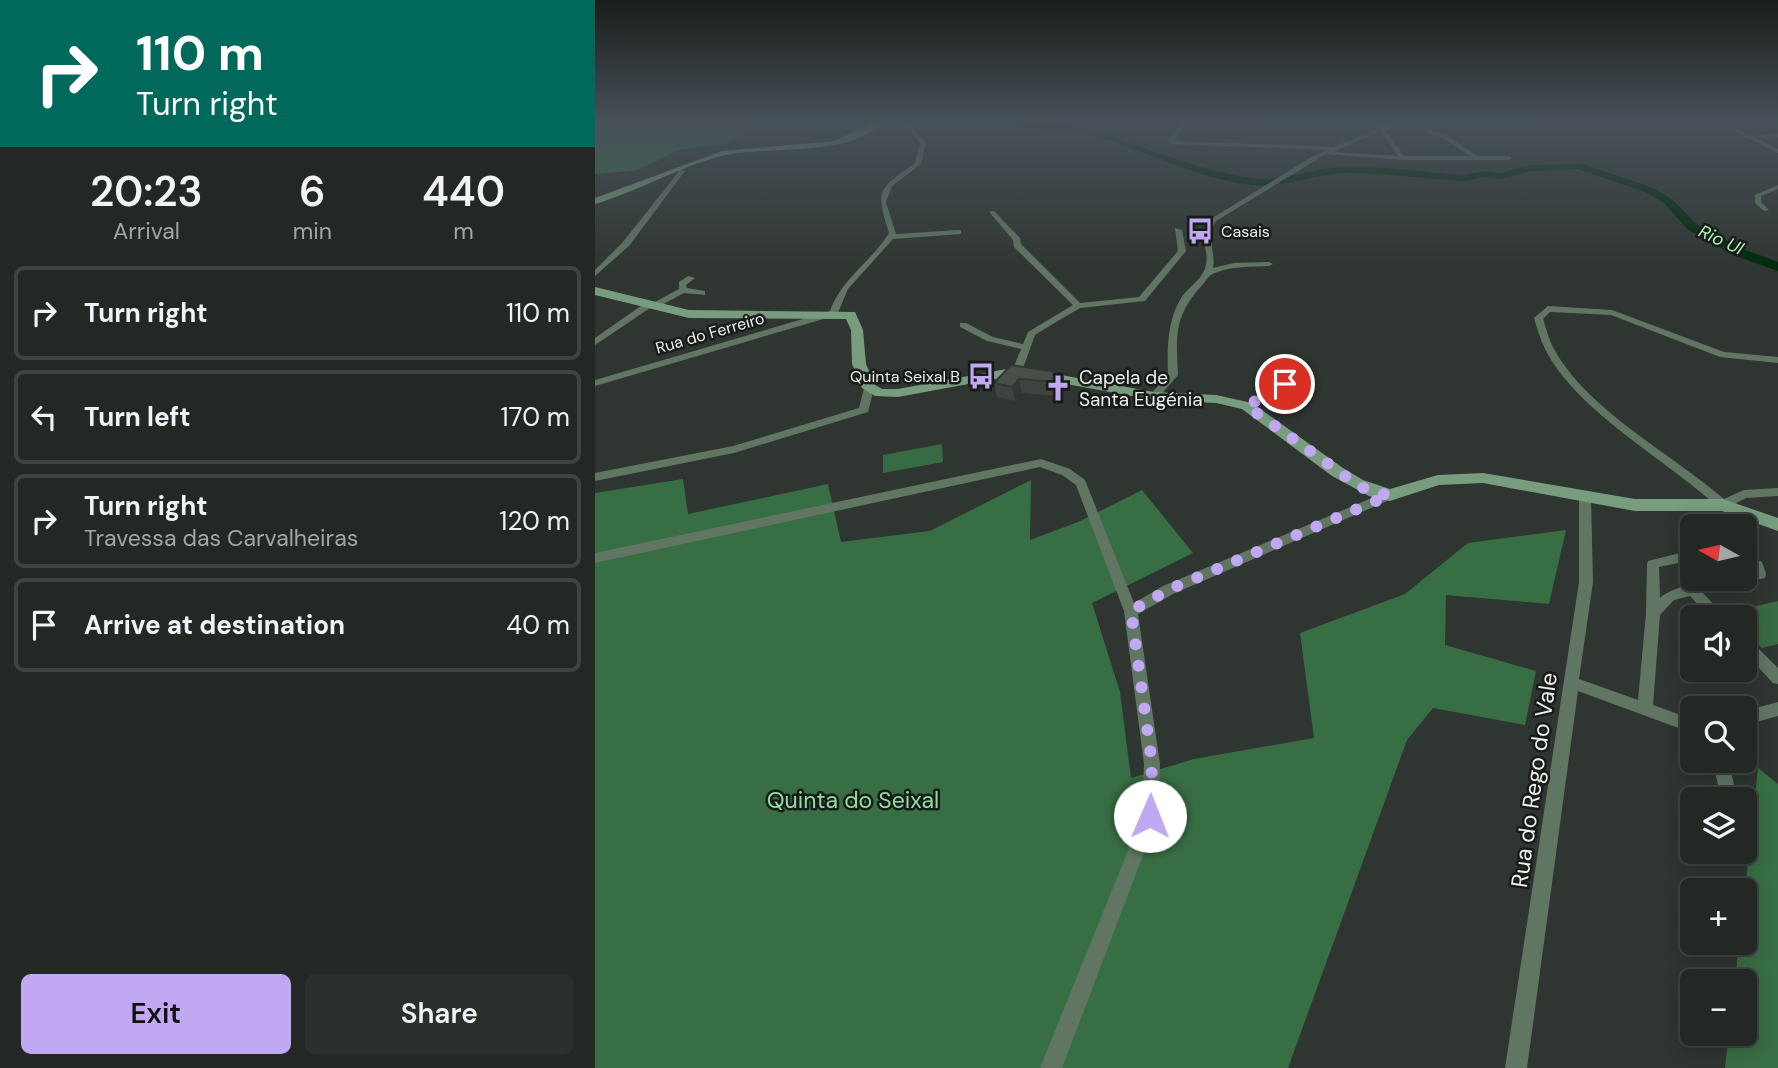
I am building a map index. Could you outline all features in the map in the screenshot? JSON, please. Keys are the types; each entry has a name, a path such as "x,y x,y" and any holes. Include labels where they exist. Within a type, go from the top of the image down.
{"street":[{"path":"595,201 680,172"},
{"path":"595,274 626,244 681,172"},
{"path":"834,313 838,297 862,265 887,246 893,233 883,201 889,185 907,172"},
{"path":"1208,272 1207,228 1213,220 1290,172"},
{"path":"1766,210 1758,203 1758,195 1778,187"},
{"path":"992,212 1017,240 1017,244 1077,306"},
{"path":"1017,371 1031,334 1077,306 1142,299 1182,251 1178,230"},
{"path":"891,237 958,232"},
{"path":"1154,396 1173,375 1171,334 1185,299 1208,272 1234,265 1269,264"},
{"path":"683,290 682,284 691,278"},
{"path":"595,342 650,305 683,290 702,293"},
{"path":"595,291 705,315 834,313 853,318 859,364 869,388 865,410 734,449 595,477"},
{"path":"1723,505 1681,466 1618,424 1582,394 1551,349 1538,318 1548,309 1612,313 1723,355 1778,360"},
{"name":"Rua do Ferreiro","path":"595,383 834,313"},
{"path":"963,325 990,339 1026,347"},
{"path":"869,388 880,393 898,394 1017,371 1154,396 1216,399 1247,406 1359,486 1375,493 1390,495"},
{"path":"1247,406 1285,384"},
{"path":"595,558 1041,463 1066,472 1081,483 1131,611 1152,764 1150,816 1051,1068"},
{"path":"1131,611 1168,590 1390,495 1438,480 1468,477 1499,480 1585,498 1635,505 1723,505 1778,525"},
{"path":"1723,505 1744,494 1778,492"},
{"name":"Rua do Rego do Vale","path":"1516,1068 1587,573 1585,498"},
{"path":"1645,710 1654,613 1653,564 1680,558"},
{"path":"1654,613 1670,596 1688,592"},
{"path":"1694,592 1706,605"},
{"path":"1757,656 1778,678"},
{"path":"1571,682 1680,722"},
{"path":"1757,715 1778,709"}],"green space":[{"path":"942,444 943,462 883,473 883,455"},
{"name":"Quinta do Seixal","path":"683,479 688,514 828,484 841,542 930,531 1031,480 1030,540 1078,522 1142,490 1193,553 1092,603 1120,692 1131,778 1194,759 1314,738 1300,633 1405,594 1468,543 1566,530 1549,604 1446,595 1445,645 1536,671 1525,725 1433,708 1407,740 1288,1068 595,1068 595,493"},
{"path":"1778,601 1778,644 1762,648 1757,643 1757,606"},
{"path":"1758,768 1778,784 1778,1068 1725,1068 1728,1046 1757,1046 1757,969 1736,969 1738,955 1757,955 1757,878 1746,878 1748,864 1757,864"}],"building":[{"path":"1011,365 1063,373 1055,382 1019,379 1012,387 994,383"}],"waterway":[{"name":"Rio Ul","path":"1198,172 1254,182 1279,182 1325,172"},
{"name":"Rio Ul","path":"1374,172 1464,178 1483,174 1501,176 1516,172"},
{"name":"Rio Ul","path":"1596,172 1649,190 1668,201 1691,226 1738,252 1778,267"}],"place":[{"name":"Casais","path":"1200,231"},
{"name":"Quinta Seixal B","path":"981,376"},
{"name":"Capela de Santa Eugénia","path":"1058,388"}],"route":[{"path":"1150,816 1152,764 1131,611 1168,590 1390,495 1375,493 1359,486 1247,406 1285,384"}]}
